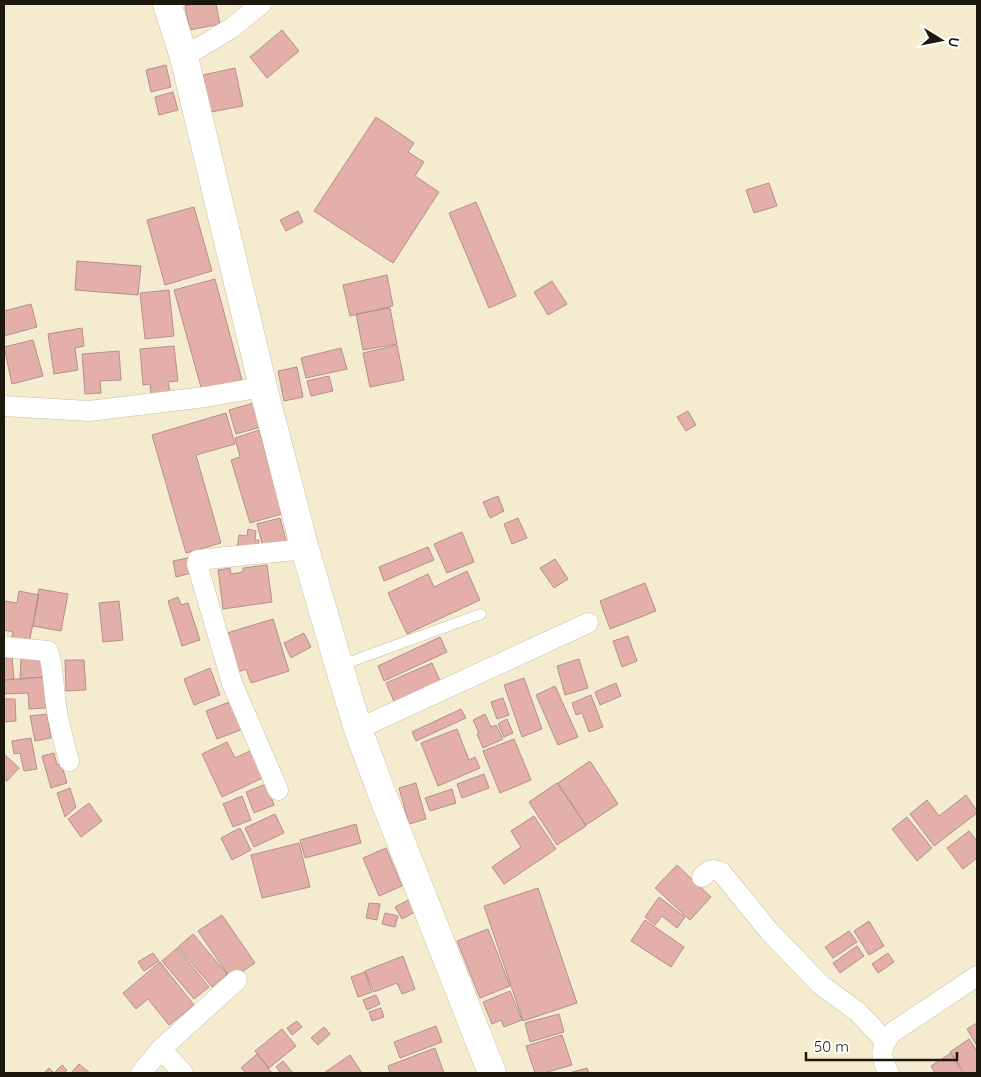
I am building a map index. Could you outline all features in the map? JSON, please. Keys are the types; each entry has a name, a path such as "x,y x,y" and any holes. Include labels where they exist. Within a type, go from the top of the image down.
{"main road":[{"path":"167,4 184,57 263,387 305,549 358,729 492,1073"}],"street":[{"path":"184,57 232,27 261,4"},
{"path":"4,406 89,412 205,398 263,387"},
{"path":"278,790 232,683 197,564 198,560 208,558 231,558 305,549"},
{"path":"358,729 588,623"},
{"path":"4,647 48,651 52,663 59,728 69,761"},
{"path":"702,876 708,870 715,869 721,872 769,930 821,984 858,1012 884,1041"},
{"path":"889,1073 882,1053 884,1041 893,1032 977,976"},
{"path":"141,1073 161,1049 237,980"},
{"path":"161,1049 183,1073"}],"lane":[{"path":"339,666 481,614"}],"building":[{"path":"216,4 220,24 190,30 185,6"},
{"path":"282,30 299,51 267,78 250,57"},
{"path":"166,65 171,87 151,92 146,70"},
{"path":"235,68 243,106 211,112 203,75"},
{"path":"173,92 178,110 159,115 155,97"},
{"path":"376,117 414,143 408,152 424,162 415,176 439,192 393,263 314,211"},
{"path":"769,183 777,206 754,213 746,190"},
{"path":"476,202 516,296 489,308 449,213"},
{"path":"194,207 212,271 165,285 147,220"},
{"path":"298,211 303,222 286,231 280,220"},
{"path":"77,261 141,266 138,295 75,290"},
{"path":"387,275 393,306 350,316 343,285"},
{"path":"215,279 242,380 202,391 174,290"},
{"path":"552,281 567,304 548,315 534,292"},
{"path":"169,290 174,336 145,339 140,293"},
{"path":"31,304 37,327 4,336 4,311"},
{"path":"390,308 397,344 363,350 356,314"},
{"path":"82,328 84,346 75,348 78,370 54,374 48,334"},
{"path":"33,340 43,376 12,384 4,347"},
{"path":"397,345 404,380 370,387 363,353"},
{"path":"174,346 178,381 168,382 170,392 151,394 150,384 143,385 140,349"},
{"path":"341,348 347,369 306,378 301,358"},
{"path":"119,351 121,380 100,381 101,393 85,394 82,354"},
{"path":"297,367 303,397 284,401 278,371"},
{"path":"329,376 333,391 311,396 307,381"},
{"path":"254,403 261,427 236,434 229,410"},
{"path":"688,411 696,425 686,431 677,417"},
{"path":"226,413 235,444 196,455 221,543 186,553 152,435"},
{"path":"259,430 282,514 250,523 231,460 240,457 235,438"},
{"path":"498,496 504,511 490,518 483,502"},
{"path":"280,518 286,540 263,547 257,524"},
{"path":"518,518 527,538 512,544 504,524"},
{"path":"248,529 256,531 255,540 259,540 257,552 237,549 239,535 247,536"},
{"path":"462,532 474,562 447,573 434,544"},
{"path":"428,547 434,560 384,581 379,567"},
{"path":"192,557 195,572 176,577 173,561"},
{"path":"555,559 568,579 554,588 540,568"},
{"path":"267,565 272,602 223,609 218,570 230,568 231,574 243,572 243,568"},
{"path":"467,571 480,600 407,634 388,593 428,574 434,587"},
{"path":"645,583 656,611 610,629 600,601"},
{"path":"39,589 68,594 61,631 33,626"},
{"path":"19,591 39,595 29,643 11,639 13,632 4,630 4,601 17,603"},
{"path":"178,597 181,605 188,603 200,640 182,646 168,601"},
{"path":"119,601 123,640 103,642 99,603"},
{"path":"273,619 289,671 251,683 246,669 238,672 227,633"},
{"path":"304,633 311,647 291,658 284,643"},
{"path":"628,636 637,661 622,667 613,641"},
{"path":"440,637 447,652 384,681 378,666"},
{"path":"4,657 12,657 14,679 4,680"},
{"path":"21,657 43,658 44,677 20,679"},
{"path":"579,659 588,688 565,695 557,666"},
{"path":"65,660 84,660 86,690 66,691"},
{"path":"432,663 441,683 395,704 386,683"},
{"path":"210,668 220,695 194,705 184,679"},
{"path":"44,677 46,708 29,709 28,693 4,694 4,680"},
{"path":"524,678 542,729 522,737 504,685"},
{"path":"616,683 621,696 600,705 595,692"},
{"path":"555,686 578,737 558,745 536,695"},
{"path":"591,695 603,727 589,732 582,713 576,715 572,703"},
{"path":"503,698 509,715 497,719 491,702"},
{"path":"4,699 15,699 16,721 4,722"},
{"path":"232,701 243,729 217,739 206,711"},
{"path":"461,709 466,718 416,741 412,732"},
{"path":"47,714 51,738 35,741 30,716"},
{"path":"485,714 491,727 496,725 503,739 483,748 473,720"},
{"path":"507,719 513,733 504,737 498,724"},
{"path":"457,729 469,760 475,757 480,768 438,786 421,743"},
{"path":"31,738 37,769 24,771 20,753 14,754 12,741"},
{"path":"514,739 531,780 500,793 483,751"},
{"path":"227,742 235,758 256,748 269,775 222,797 202,754"},
{"path":"54,753 57,765 61,763 67,783 51,788 42,756"},
{"path":"4,754 19,768 7,781 4,779"},
{"path":"590,761 618,804 586,825 558,783"},
{"path":"484,774 489,788 462,798 457,784"},
{"path":"416,783 426,819 409,824 399,788"},
{"path":"557,783 586,826 557,845 529,802"},
{"path":"266,784 274,805 254,813 246,792"},
{"path":"70,788 76,807 65,817 57,793"},
{"path":"452,789 456,803 430,811 425,798"},
{"path":"966,795 977,813 934,846 910,814 927,800 939,816"},
{"path":"242,796 251,820 233,827 223,804"},
{"path":"89,803 102,821 81,837 68,819"},
{"path":"275,814 284,833 254,847 245,828"},
{"path":"534,816 556,849 504,884 492,867 521,847 511,831"},
{"path":"907,817 932,848 917,861 892,829"},
{"path":"356,824 361,843 305,858 300,840"},
{"path":"240,828 251,850 232,860 221,838"},
{"path":"969,831 977,841 977,858 963,869 947,848"},
{"path":"299,843 310,887 262,898 251,855"},
{"path":"386,848 402,886 379,896 363,858"},
{"path":"677,865 711,897 690,920 655,888"},
{"path":"538,888 577,1003 523,1021 484,906"},
{"path":"659,897 685,917 677,928 662,916 655,925 645,917"},
{"path":"410,899 417,911 402,919 395,907"},
{"path":"369,903 380,904 377,920 366,918"},
{"path":"385,913 398,916 395,927 382,924"},
{"path":"222,915 255,963 231,979 198,931"},
{"path":"645,920 684,947 671,967 631,941"},
{"path":"869,921 884,946 869,955 854,931"},
{"path":"488,929 510,986 480,998 457,941"},
{"path":"849,931 857,942 833,958 825,947"},
{"path":"193,934 227,974 212,987 178,947"},
{"path":"857,946 864,956 840,973 833,963"},
{"path":"177,948 209,987 194,999 162,961"},
{"path":"153,953 159,961 144,971 138,962"},
{"path":"888,953 894,962 878,973 872,964"},
{"path":"403,956 415,989 402,994 397,983 374,992 365,971"},
{"path":"160,962 194,1005 169,1025 148,999 136,1009 123,993"},
{"path":"365,972 372,992 358,997 351,977"},
{"path":"510,991 522,1020 504,1027 501,1020 492,1024 483,1002"},
{"path":"376,995 380,1004 367,1010 363,1000"},
{"path":"381,1008 384,1017 372,1021 369,1012"},
{"path":"559,1014 564,1032 530,1042 525,1023"},
{"path":"297,1021 302,1027 292,1035 287,1028"},
{"path":"977,1023 977,1046 967,1029"},
{"path":"436,1026 442,1042 400,1058 394,1042"},
{"path":"324,1027 330,1034 318,1045 311,1038"},
{"path":"282,1029 296,1046 269,1068 255,1051"},
{"path":"562,1035 572,1065 544,1073 535,1073 526,1046"},
{"path":"969,1039 977,1051 977,1073 965,1073 950,1052"},
{"path":"435,1048 444,1073 390,1073 388,1066"},
{"path":"951,1053 963,1073 935,1073 931,1066"},
{"path":"257,1054 272,1073 246,1073 241,1068"},
{"path":"350,1055 362,1073 324,1073"},
{"path":"283,1061 293,1073 281,1073 276,1067"},
{"path":"79,1064 90,1073 71,1073"},
{"path":"62,1065 67,1070 64,1073 54,1073"},
{"path":"49,1068 54,1073 44,1073"},
{"path":"587,1068 589,1073 569,1073"}]}
